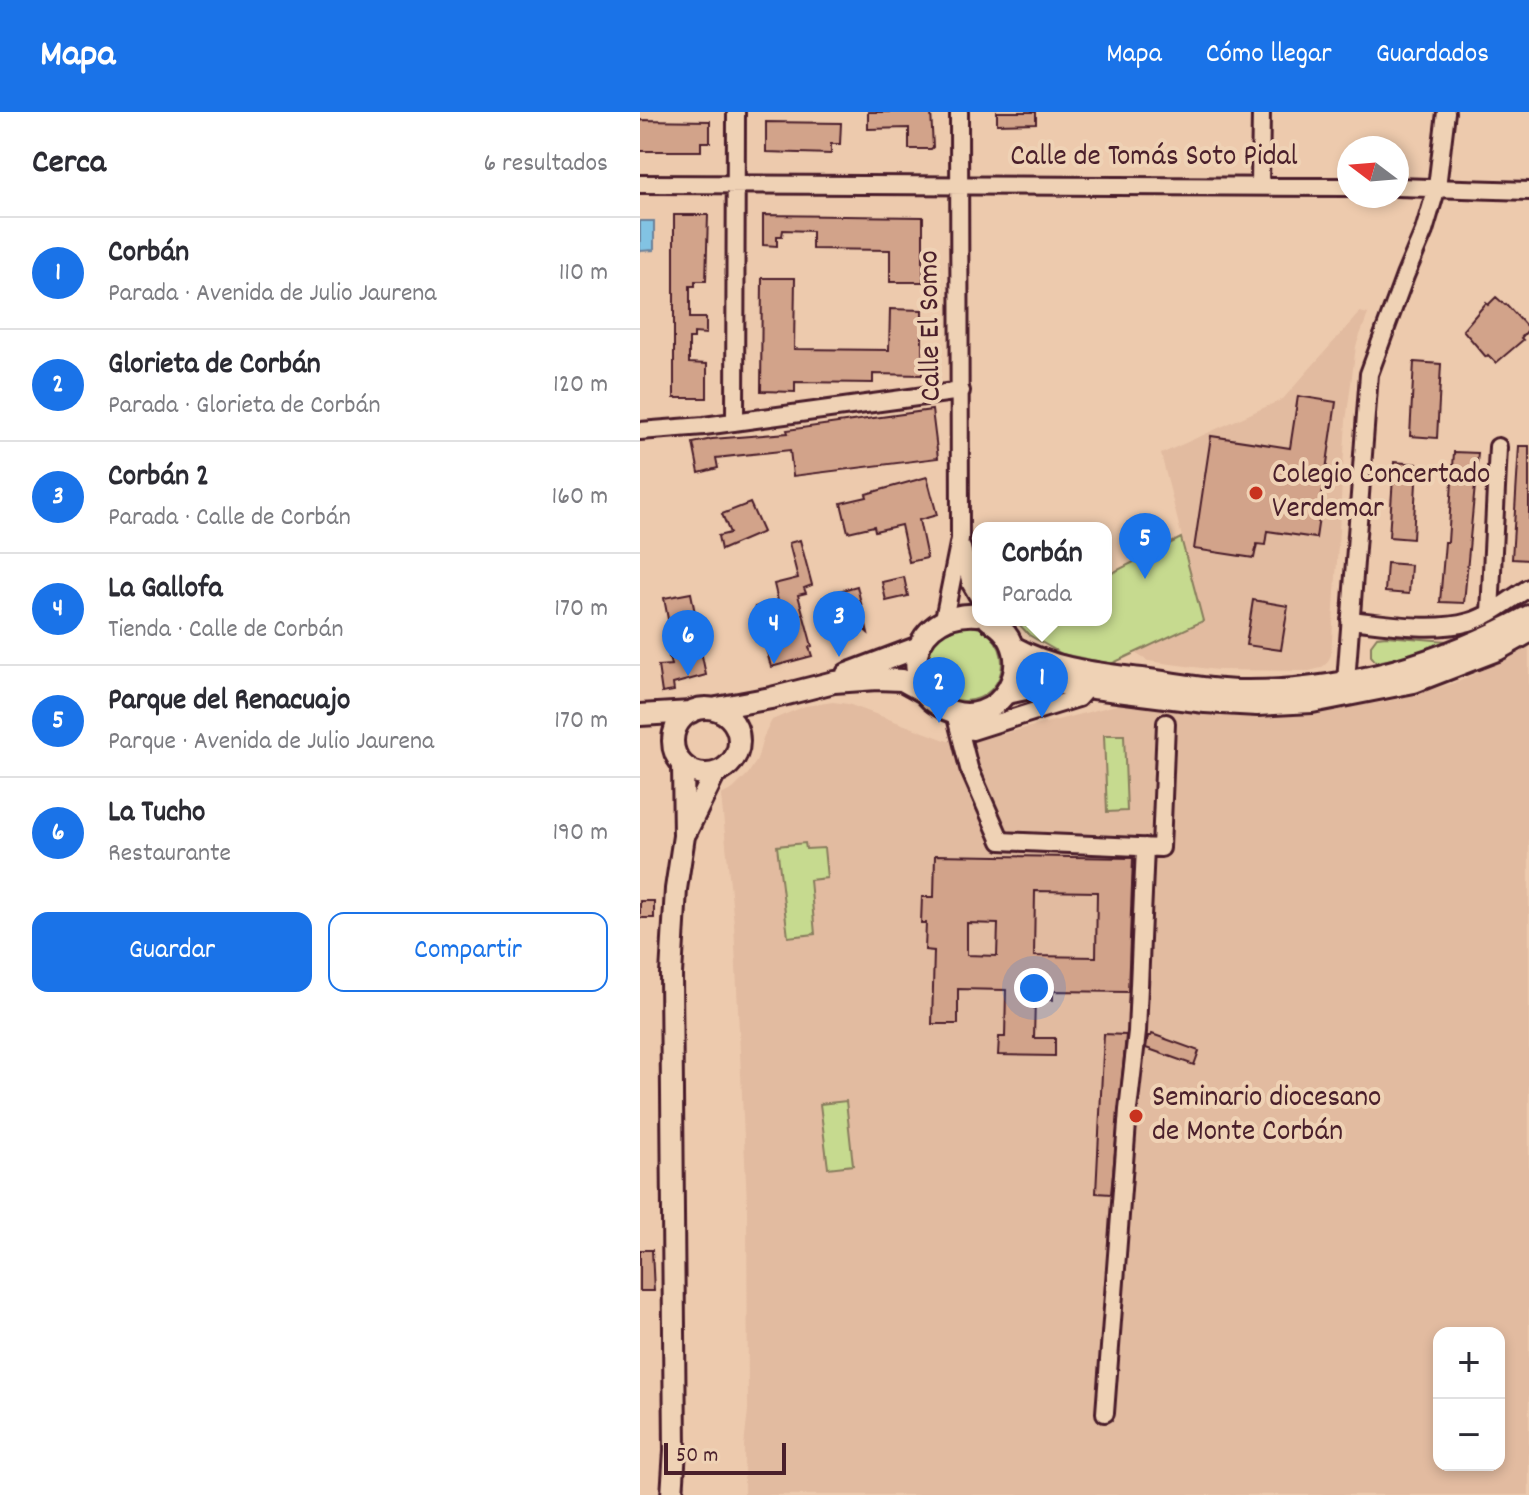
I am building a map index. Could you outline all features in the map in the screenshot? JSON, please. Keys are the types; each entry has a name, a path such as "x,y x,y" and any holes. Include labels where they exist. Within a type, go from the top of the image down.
{"main road":[{"path":"922,691 916,664 919,647 933,626 960,614 972,616"},
{"path":"1013,647 1038,661 1069,670 1237,691 1297,689 1410,668 1484,640 1529,616"},
{"path":"640,715 717,708 834,682 902,680 922,691 958,720 976,713 987,718 1007,693 1014,678 1016,662 1013,647 1005,632 997,626"},
{"path":"1007,693 1054,683 1205,702 1257,705 1312,702 1414,682 1497,650 1529,632"},
{"path":"834,682 847,674 919,647"},
{"path":"738,736 771,698"},
{"path":"683,765 698,773 715,773 730,765 738,748 738,736 734,724 717,708"},
{"path":"674,744 676,731 691,712"},
{"path":"640,723 656,728 674,744 683,765 684,836 676,889 671,974 675,1450 672,1495"},
{"path":"684,836 715,773"}],"street":[{"path":"735,422 736,112"},
{"name":"Calle El Somo","path":"959,112 960,539 965,566 972,582"},
{"path":"1260,186 1261,112"},
{"path":"1346,682 1369,374 1424,231 1437,187 1446,112"},
{"name":"Calle de Tomás Soto Pidal","path":"640,184 1337,187"},
{"path":"1409,187 1529,191"},
{"path":"640,431 735,422 961,391"},
{"path":"1490,613 1498,447"},
{"name":"Calle El Somo","path":"944,619 960,539"},
{"path":"1350,620 1395,625 1470,622 1529,588"},
{"path":"987,718 1078,698 1088,687"},
{"path":"958,720 969,768 1001,841 1161,848 1166,723"},
{"path":"1105,1413 1128,1110 1137,1032 1145,847"}],"shaded area":[{"name":"Colegio Concertado Verdemar","path":"1360,312 1368,314 1356,346 1346,421 1331,655 1327,663 1309,671 1217,670 1148,661 1133,652 1203,621 1161,454 1283,399"},
{"name":"Seminario diocesano de Monte Corbán","path":"1529,646 1529,1495 744,1495 748,1410 747,1203 734,924 721,795 733,789 748,774 757,760 772,720 805,706 833,702 848,704 948,741 979,740 1120,704 1248,717 1292,716 1390,701 1458,682"}],"green space":[{"path":"1181,538 1203,621 1111,664 1062,654 1029,635 1021,626 1112,626 1112,573"},
{"path":"964,625 979,628 991,636 999,648 1002,663 999,678 991,690 979,698 964,701 949,698 937,690 929,678 926,663 929,648 937,636 949,628"},
{"path":"1377,637 1447,641 1403,657 1376,662 1371,656 1371,645"},
{"path":"1104,735 1124,735 1127,811 1107,812"},
{"path":"805,843 806,849 824,848 827,878 810,880 815,934 788,937 777,846"},
{"path":"846,1101 853,1165 828,1168 820,1104"}],"water":[{"path":"640,221 654,221 654,250 640,251"}],"building":[{"path":"868,112 931,112 933,147 909,149 909,128 868,129"},
{"path":"997,112 1036,112 1036,123 997,124"},
{"path":"640,120 710,121 710,142 701,142 701,151 640,151"},
{"path":"766,122 841,123 840,144 831,144 831,154 766,152"},
{"path":"674,215 708,215 706,281 695,281 695,286 690,286 690,318 706,318 706,334 694,333 694,339 689,339 689,363 707,364 707,398 674,398"},
{"path":"763,215 923,217 923,282 890,282 890,250 812,249 812,231 783,230 782,236 777,236 777,246 763,245"},
{"path":"762,278 795,278 794,349 889,350 890,309 922,310 922,375 873,374 873,383 795,382 795,392 761,391"},
{"path":"1496,297 1529,329 1521,338 1523,340 1496,363 1488,355 1486,357 1463,330 1486,303 1488,305"},
{"path":"1414,362 1441,364 1437,438 1410,436"},
{"path":"1298,396 1336,402 1316,538 1267,531 1265,545 1257,544 1254,558 1194,549 1211,436 1290,448"},
{"path":"932,410 938,458 793,476 790,450 716,458 718,468 699,473 693,443 788,433 787,430"},
{"path":"1519,446 1529,446 1529,560 1512,559"},
{"path":"1454,452 1478,453 1464,603 1440,602"},
{"path":"1394,462 1417,464 1413,539 1389,537"},
{"path":"927,477 937,515 919,520 927,558 909,562 901,525 875,531 874,526 848,532 841,503"},
{"path":"750,503 763,532 721,550 718,536 730,533 722,514"},
{"path":"800,540 812,585 804,588 806,593 798,595 812,656 771,667 755,607 778,601 774,584 798,578 789,543"},
{"path":"1387,563 1411,565 1409,594 1385,592"},
{"path":"904,577 908,596 886,601 882,582"},
{"path":"857,586 868,633 848,616 844,618 839,591"},
{"path":"691,593 697,623 688,624 694,652 701,651 706,675 673,684 674,691 662,693 658,666 671,665 669,657 675,656 664,598"},
{"path":"1253,600 1288,606 1281,650 1246,645"},
{"path":"935,855 1133,858 1128,992 1053,991 1053,1000 1035,999 1034,1038 1055,1038 1055,1056 998,1055 999,1037 1005,1037 1006,990 958,989 958,1024 932,1024 934,951 925,950 926,923 921,923 922,897 934,897","holes":["1035,891 1097,892 1096,957 1034,956","967,923 998,924 997,956 967,955"]},
{"path":"640,901 654,901 654,918 640,918"},
{"path":"1104,1034 1126,1035 1111,1194 1096,1193"},
{"path":"1152,1034 1199,1051 1194,1065 1146,1048 1148,1036"},
{"path":"640,1250 652,1250 654,1291 640,1291"}],"place":[{"name":"Colegio Concertado Verdemar","path":"1256,493"},
{"name":"Parque del Renacuajo","path":"1145,579"},
{"name":"Corbán 2","path":"839,657"},
{"name":"La Gallofa","path":"774,664"},
{"name":"La Tucho","path":"688,676"},
{"name":"Corbán","path":"1042,718"},
{"name":"Glorieta de Corbán","path":"939,723"},
{"name":"Seminario diocesano de Monte Corbán","path":"1136,1116"}]}
